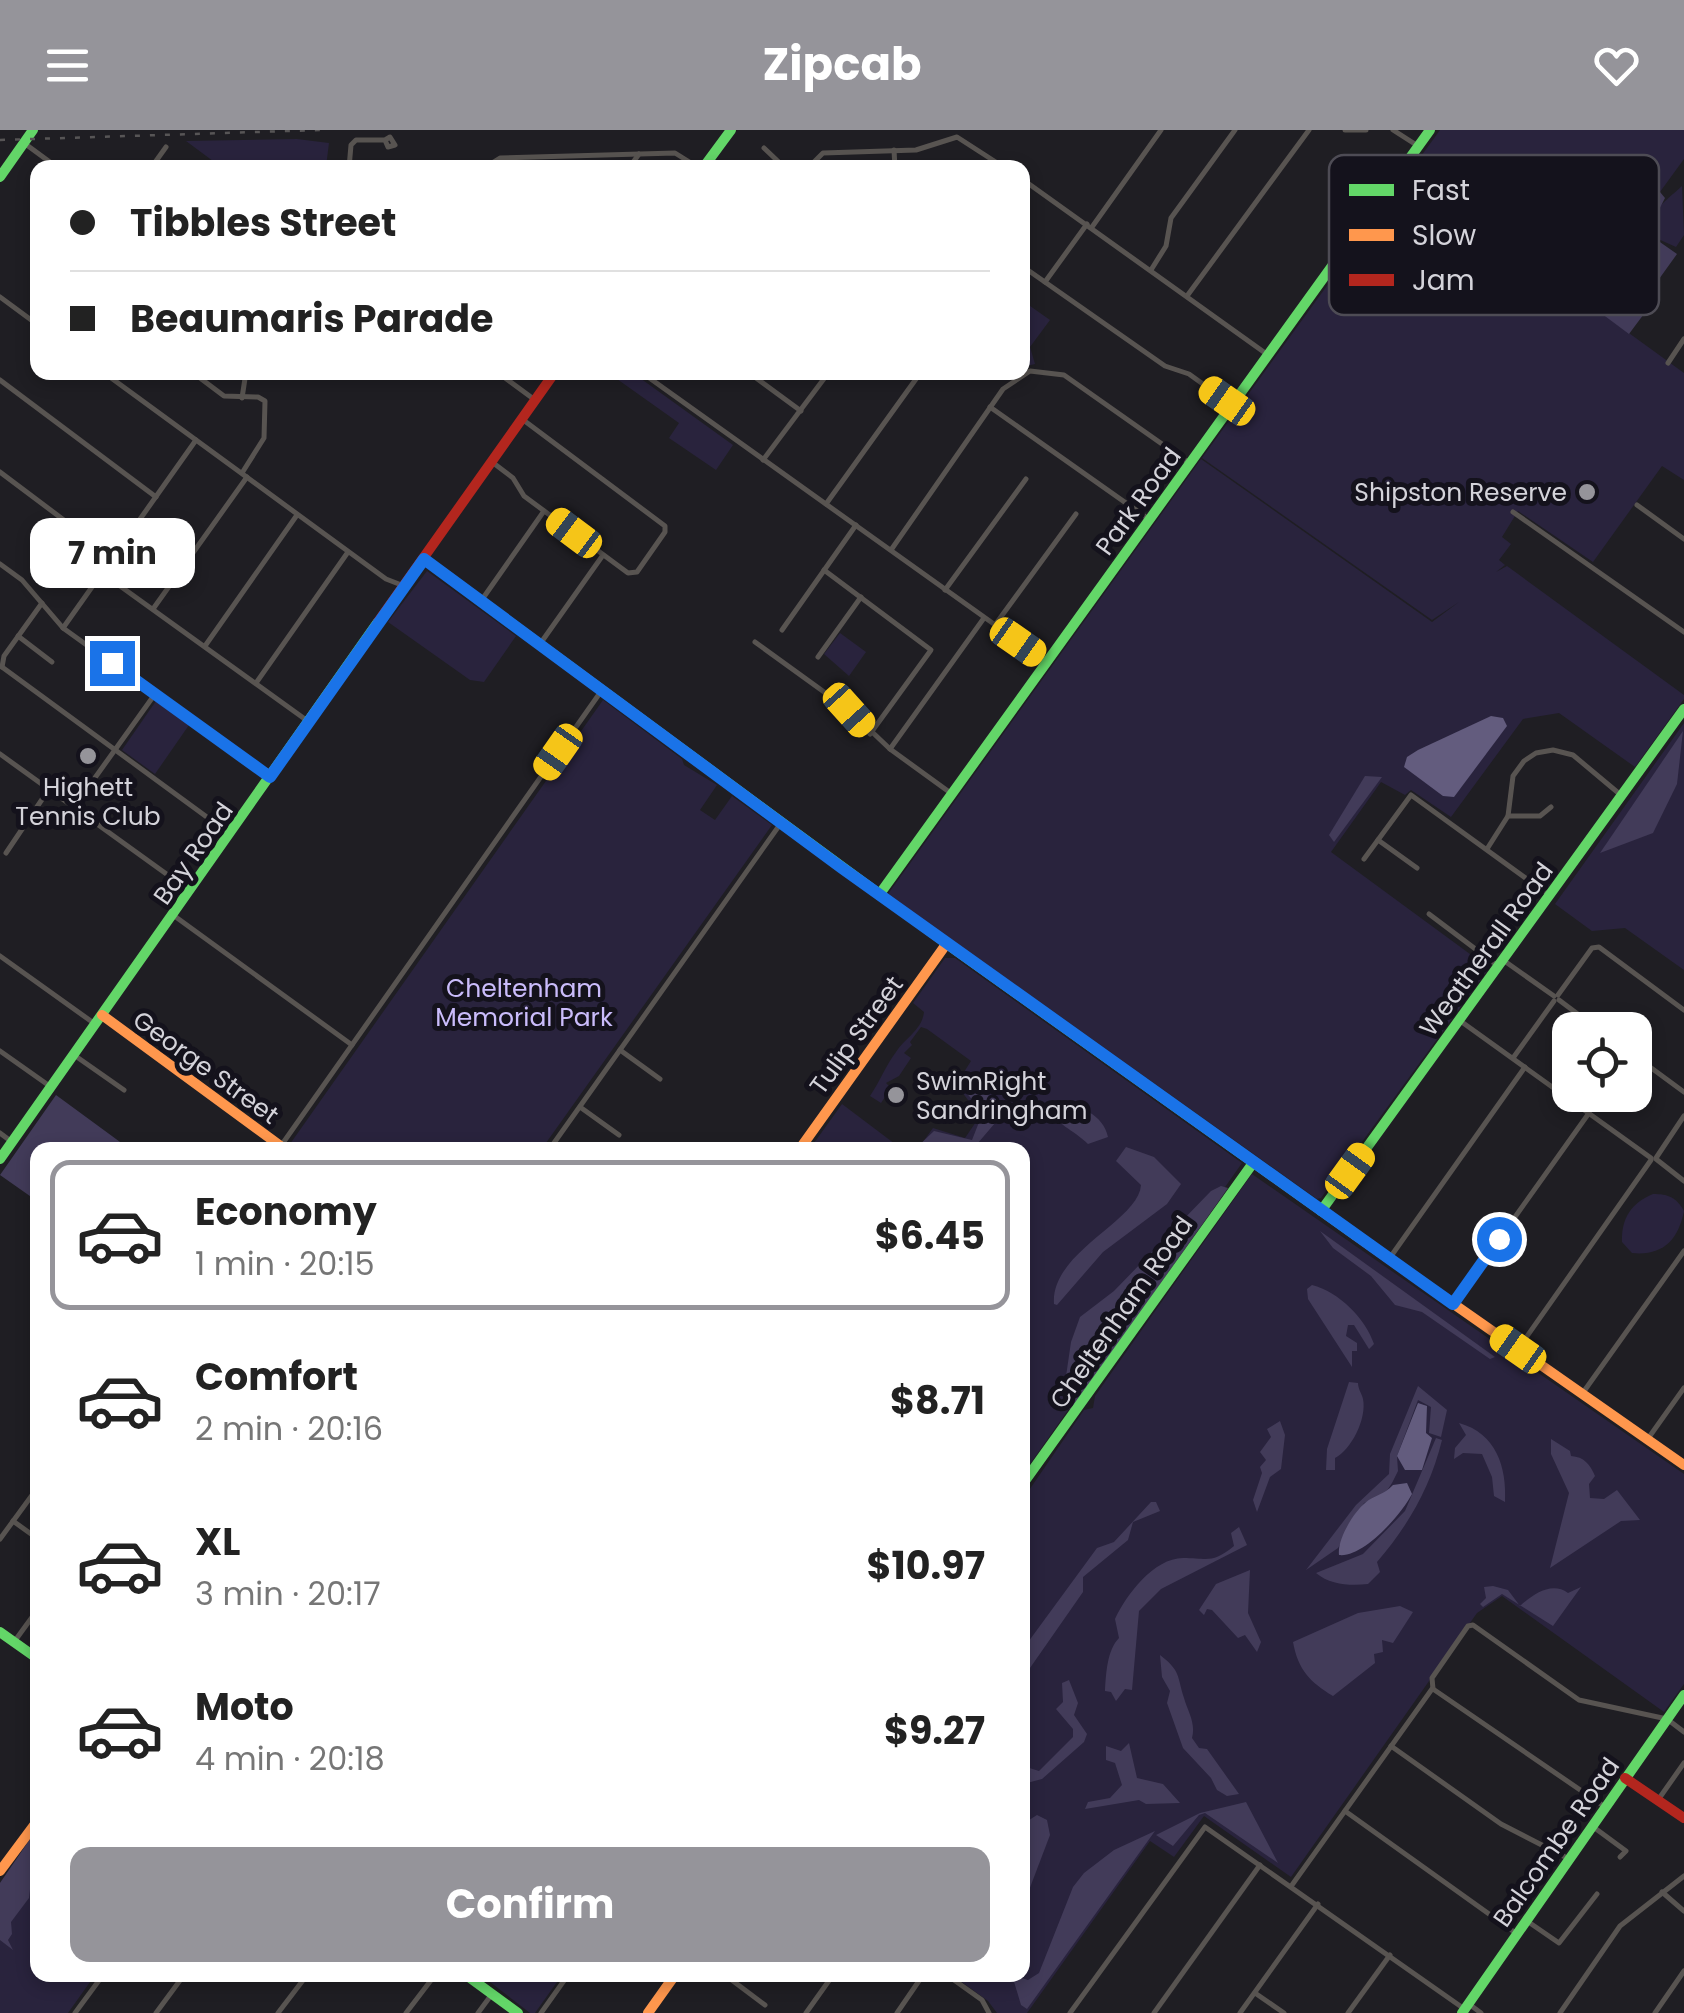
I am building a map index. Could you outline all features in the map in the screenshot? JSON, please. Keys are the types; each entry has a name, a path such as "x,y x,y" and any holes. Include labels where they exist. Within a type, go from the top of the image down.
{"street":[{"path":"0,177 34,130"},
{"path":"707,160 731,130"},
{"path":"1045,282 1162,130"},
{"path":"1150,270 1166,246 1171,218 1235,130"},
{"path":"1187,296 1309,130"},
{"path":"1345,130 1366,130"},
{"path":"1393,130 1418,146"},
{"name":"Park Road","path":"1412,155 1430,130"},
{"path":"816,160 823,153 916,150 962,137 995,160"},
{"path":"350,160 351,145 356,140 385,140"},
{"path":"24,143 48,160"},
{"path":"156,160 166,146"},
{"path":"764,148 777,160"},
{"path":"894,150 895,160"},
{"path":"16,156 37,152"},
{"path":"495,160 678,153 689,160"},
{"path":"635,160 639,154"},
{"path":"562,160 565,156"},
{"path":"1030,185 1269,354"},
{"name":"Park Road","path":"879,895 1329,270"},
{"path":"1030,272 1163,364 1188,374 1232,405"},
{"path":"0,297 30,319"},
{"path":"1668,363 1684,339"},
{"path":"1030,372 1056,372 1190,464"},
{"path":"0,380 156,496"},
{"path":"114,380 401,591"},
{"path":"153,609 244,475 260,447 267,422 265,400 258,396 224,396 203,380"},
{"path":"242,398 245,380"},
{"path":"508,380 536,400"},
{"name":"Bay Road","path":"0,1159 550,380"},
{"path":"652,380 1047,662"},
{"path":"759,380 802,411"},
{"path":"764,461 823,380"},
{"path":"826,504 915,380"},
{"path":"891,550 990,407 1013,380"},
{"path":"990,407 1150,520"},
{"path":"492,462 513,478 524,496 629,574 637,572 666,527 522,419"},
{"path":"63,628 196,440"},
{"path":"0,472 114,556"},
{"path":"945,590 1026,479"},
{"path":"1637,505 1684,539"},
{"path":"481,601 544,511"},
{"path":"1513,512 1684,632"},
{"path":"996,626 1076,514"},
{"path":"205,646 297,515"},
{"path":"782,630 856,525"},
{"path":"256,683 348,552"},
{"path":"540,644 603,555"},
{"path":"424,559 947,944 1320,1211 1684,1464"},
{"path":"0,564 63,628 270,777"},
{"path":"824,570 931,650 870,734"},
{"path":"102,573 309,722"},
{"path":"818,657 861,597"},
{"path":"42,603 2,655 1,669 230,834"},
{"path":"890,750 984,618"},
{"path":"18,636 52,662"},
{"path":"755,642 849,710 870,734 952,794"},
{"path":"287,1142 602,690"},
{"path":"74,807 155,694"},
{"name":"Weatherall Road","path":"1320,1211 1684,709"},
{"path":"1487,849 1508,816 1510,785 1527,758 1548,750 1565,752 1580,759 1622,796"},
{"path":"0,754 190,891"},
{"path":"6,853 49,789"},
{"path":"1364,859 1411,795 1550,895"},
{"path":"1508,816 1540,816 1551,807"},
{"path":"554,1142 781,823"},
{"path":"1378,840 1417,868"},
{"path":"1429,914 1575,1012"},
{"path":"173,915 352,1045"},
{"name":"Tulip Street","path":"805,1142 947,944"},
{"path":"1514,1058 1592,948 1600,947 1684,1010"},
{"path":"0,956 99,1020"},
{"name":"George Street","path":"99,1020 272,1142"},
{"path":"1460,1020 1552,1086"},
{"path":"620,1050 660,1080"},
{"path":"0,1051 51,1087"},
{"path":"74,1055 124,1090"},
{"path":"1389,1259 1525,1067"},
{"path":"1652,1068 1684,1092"},
{"path":"580,1106 620,1135"},
{"path":"1453,1304 1589,1112 1684,1180"},
{"path":"1518,1349 1684,1116"},
{"path":"0,1133 12,1142"},
{"name":"Cheltenham Road","path":"1030,1475 1252,1162"},
{"path":"1582,1394 1684,1250"},
{"path":"1648,1440 1684,1388"},
{"path":"0,1539 30,1498"},
{"path":"13,1521 30,1533"},
{"path":"14,1642 30,1620"},
{"path":"1292,1886 1432,1689 1432,1678 1468,1626 1473,1625 1579,1700 1665,1721 1683,1732"},
{"path":"0,1632 30,1653"},
{"path":"1432,1689 1605,1807"},
{"name":"Balcombe Road","path":"1466,2008 1684,1694"},
{"path":"1390,1746 1501,1824 1569,1859"},
{"path":"1658,1800 1684,1763"},
{"path":"1626,1776 1684,1818"},
{"path":"1345,1810 1518,1934"},
{"path":"1592,1826 1623,1854 1634,1846"},
{"path":"1070,2013 1204,1827 1466,2008 1482,2013"},
{"path":"0,1871 30,1831"},
{"path":"1154,2013 1261,1864"},
{"path":"1560,2013 1620,1926 1684,1876"},
{"path":"1662,1892 1684,1911"},
{"path":"1526,1921 1560,1943 1597,1894"},
{"path":"1240,2013 1318,1904"},
{"path":"1348,2013 1390,1955"},
{"path":"1655,2013 1684,1972"},
{"path":"75,2013 98,1982"},
{"path":"156,2013 179,1982"},
{"path":"278,2013 302,1982"},
{"path":"406,2013 430,1982"},
{"path":"476,1982 518,2013"},
{"path":"541,2013 563,1982"},
{"path":"653,2011 671,1982"},
{"path":"735,1982 766,2005"},
{"path":"806,2013 828,1982"},
{"path":"897,2013 919,1982"},
{"path":"957,1982 982,2000 986,2012"},
{"path":"1255,1992 1284,2013"},
{"path":"478,2013 492,1994"}],"green space":[{"path":"1440,130 1684,130 1684,159 1659,193 1659,155 1422,155"},
{"path":"297,139 329,143 327,160 212,160 186,141"},
{"path":"1682,186 1684,235 1676,247 1659,239 1659,208"},
{"path":"1329,283 1329,315 1604,315 1684,373 1684,480 1662,466 1593,562 1518,511 1502,537 1511,544 1499,560 1505,565 1496,572 1507,566 1684,695 1684,699 1635,767 1559,713 1523,719 1451,817 1411,790 1405,795 1381,782 1331,852 1489,968 1317,1199 888,894 1201,459 1432,622 1459,602 1432,620 1202,458"},
{"path":"1030,306 1050,320 1030,347"},
{"path":"618,380 643,380 733,445 716,470 669,438 679,423"},
{"path":"427,571 516,636 484,682 470,680 388,622"},
{"path":"840,633 866,652 849,676 824,654"},
{"name":"Cheltenham Memorial Park","path":"603,700 682,759 684,765 717,785 700,810 715,820 732,796 772,825 547,1142 291,1142"},
{"path":"156,701 189,725 155,774 122,750"},
{"path":"1684,723 1684,970 1625,928 1592,931 1555,904"},
{"path":"945,958 955,958 1242,1163 1030,1464 1030,1142 923,1142 933,1128 965,1138 980,1116 959,1088 959,1080 971,1061 921,1027 904,1053 911,1058 899,1076 886,1083 891,1088 881,1103 870,1096 892,1057 920,1024 924,1012 913,1003"},
{"path":"842,1104 892,1142 815,1142"},
{"path":"1252,1174 1684,1474 1684,1684 1664,1712 1502,1596 1477,1613 1291,1877 1204,1816 1174,1857 1150,1841 1027,2013 997,2013 988,2001 962,1982 1030,1982 1030,1489 1084,1410 1093,1408 1095,1396"},
{"path":"1653,1194 1678,1202 1684,1211 1678,1231 1660,1249 1632,1253 1622,1242 1623,1226 1633,1207"},
{"path":"30,1839 30,1982 90,1982 68,2013 0,2013 0,1883"},
{"path":"490,1982 557,1982 535,2013"}],"shaded area":[{"path":"1659,241 1677,254 1659,279"},
{"path":"1603,315 1643,315 1629,334"},
{"path":"1491,716 1503,718 1507,726 1454,797 1443,796 1404,767 1407,757 1418,750"},
{"path":"1683,731 1677,784 1653,833 1600,853"},
{"path":"1365,776 1382,777 1334,842 1329,835"},
{"path":"968,1071 986,1094 1001,1102 1001,1116 979,1142 922,1142 934,1131 972,1140 983,1112 963,1089 961,1079"},
{"path":"56,1095 120,1142 30,1142 30,1196 0,1175"},
{"path":"1060,1103 1096,1117 1108,1137 1088,1144 1061,1123 1048,1106"},
{"path":"1126,1147 1154,1157 1181,1184 1167,1204 1103,1252 1054,1304 1057,1285 1066,1269 1137,1198 1141,1185 1116,1161"},
{"path":"1221,1186 1228,1188 1071,1410 1066,1407 1064,1390 1071,1342 1080,1317 1114,1291 1211,1191"},
{"path":"1320,1231 1495,1357 1490,1359 1422,1312 1395,1305 1371,1276 1333,1248"},
{"path":"1312,1285 1341,1300 1370,1334 1374,1344 1369,1349 1354,1325 1348,1325 1346,1336 1357,1343 1357,1351 1352,1351 1352,1367 1308,1299 1307,1289"},
{"path":"1349,1382 1358,1383 1363,1416 1352,1441 1335,1458 1335,1470 1326,1470 1327,1449"},
{"path":"1418,1386 1447,1410 1441,1437 1429,1433 1431,1407 1418,1400 1397,1456 1398,1471 1392,1483 1384,1495 1364,1503 1338,1548 1306,1570 1356,1505 1389,1474 1390,1454"},
{"path":"1418,1403 1427,1406 1426,1433 1432,1438 1422,1470 1405,1470 1397,1456"},
{"path":"1280,1421 1285,1435 1281,1469 1270,1477 1257,1512 1253,1500 1262,1473 1260,1467 1266,1460 1260,1452 1271,1437 1267,1429"},
{"path":"1459,1423 1482,1435 1497,1453 1504,1476 1505,1502 1494,1496 1492,1477 1482,1454 1463,1453 1454,1459 1455,1448 1466,1435"},
{"path":"1436,1438 1442,1440 1431,1475 1408,1521 1377,1562 1380,1572 1368,1584 1355,1585 1334,1582 1316,1573 1363,1554 1405,1511"},
{"path":"1551,1439 1591,1468 1595,1476 1589,1484 1590,1498 1604,1499 1617,1490 1640,1520 1621,1521 1550,1568 1569,1493 1551,1454"},
{"path":"1407,1483 1412,1494 1390,1523 1359,1550 1339,1555 1343,1535 1360,1507 1393,1485"},
{"path":"1151,1502 1156,1502 1160,1511 1133,1522 1128,1540 1083,1577 1083,1592 1030,1668 1030,1639 1097,1548 1114,1542"},
{"path":"1239,1527 1247,1545 1161,1589 1139,1611 1132,1690 1125,1689 1116,1701 1111,1692 1105,1691 1106,1677 1119,1638 1115,1619 1126,1599 1162,1564 1183,1558 1210,1559 1227,1552 1234,1546 1231,1533"},
{"path":"1250,1570 1248,1613 1261,1642 1257,1652 1245,1635 1238,1638 1212,1610 1207,1609 1204,1615 1199,1610 1216,1584"},
{"path":"1484,1587 1508,1590 1519,1605 1502,1594 1483,1607 1480,1604 1486,1598"},
{"path":"1581,1587 1553,1626 1520,1606 1543,1590 1556,1588 1568,1593"},
{"path":"1400,1606 1413,1612 1393,1643 1382,1640 1383,1652 1374,1654 1375,1663 1333,1696 1302,1668 1293,1642 1358,1613"},
{"path":"1160,1655 1177,1674 1192,1722 1192,1738 1199,1748 1207,1749 1239,1794 1227,1796 1217,1790 1183,1748 1167,1703 1170,1691 1162,1677"},
{"path":"1069,1680 1078,1703 1074,1715 1087,1734 1084,1742 1042,1779 1030,1782 1030,1768 1039,1771 1073,1737 1073,1729 1056,1709 1063,1702 1062,1683"},
{"path":"1129,1743 1137,1778 1163,1784 1180,1803 1146,1804 1139,1800 1085,1809 1088,1802 1110,1798 1122,1785 1115,1763 1106,1760 1106,1746 1121,1751"},
{"path":"1246,1802 1278,1863 1205,1813 1173,1846 1156,1835 1200,1813"},
{"path":"1037,1815 1047,1820 1050,1835 1030,1888 1030,1820"},
{"path":"1155,1831 1027,2009 1021,2005 1014,1982 1030,1982 1039,1973 1073,1887 1084,1873 1114,1850"},
{"path":"30,1839 29,1898 11,1922 8,1940 13,1950 0,1940 0,1883"}],"railway":[{"path":"0,140 320,130"}],"traffic: fast":[{"path":"0,177 33,130"},
{"path":"709,160 731,130"},
{"path":"1412,155 1430,130"},
{"path":"879,895 1329,270"},
{"path":"424,559 954,949 1355,1235"},
{"path":"0,1159 378,622"},
{"path":"1321,1211 1684,709"},
{"path":"1030,1474 1253,1163"},
{"path":"0,1632 30,1653"},
{"path":"1462,2013 1684,1695"},
{"path":"476,1982 518,2013"}],"traffic: slow":[{"path":"805,1142 947,943"},
{"path":"102,1015 275,1142"},
{"path":"1355,1235 1684,1465"},
{"path":"0,1871 30,1831"},
{"path":"648,2013 670,1982"}],"traffic: jam":[{"path":"378,622 549,380"},
{"path":"1625,1778 1684,1818"}],"place":[{"name":"Shipston Reserve","path":"1587,492"},
{"name":"Highett Tennis Club","path":"88,756"},
{"name":"SwimRight Sandringham","path":"896,1095"}],"route":[{"path":"112,663 270,777 424,559 842,868 1453,1304 1499,1239"}]}
